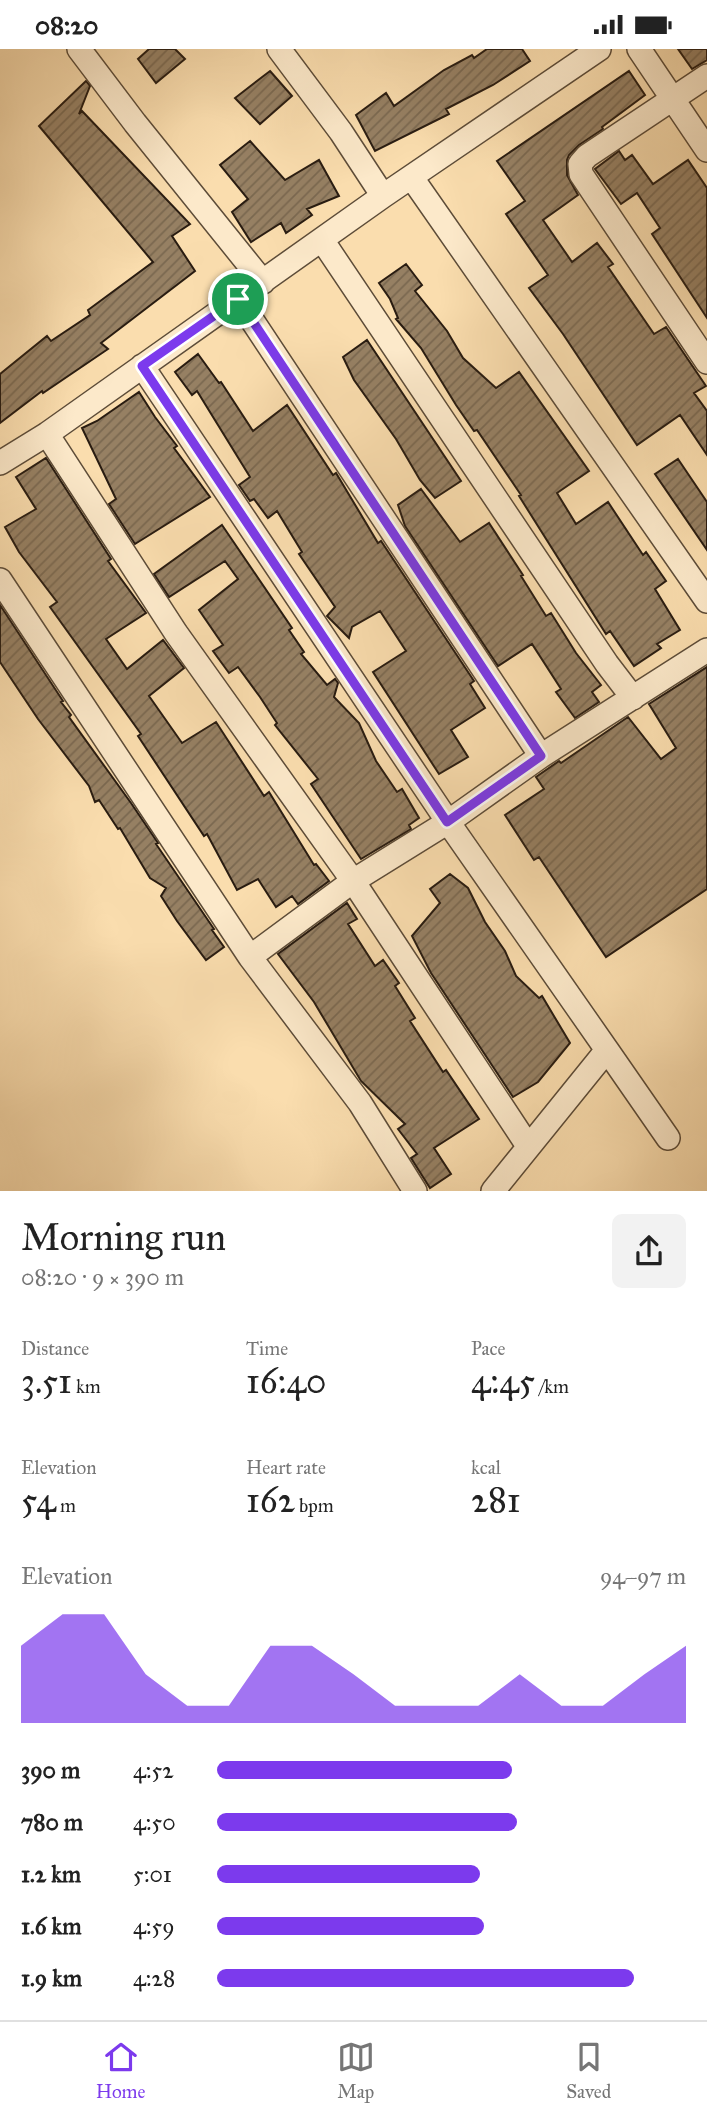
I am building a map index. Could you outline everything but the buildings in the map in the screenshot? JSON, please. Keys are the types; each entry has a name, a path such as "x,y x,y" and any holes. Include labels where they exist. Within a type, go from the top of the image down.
{"street":[{"path":"79,49 263,282"},
{"path":"279,49 341,132 383,196"},
{"path":"0,463 47,434 383,196 599,49"},
{"path":"639,49 707,150"},
{"path":"707,76 587,156 580,164 581,174 707,362"},
{"path":"412,178 707,601"},
{"path":"322,240 607,664 633,698"},
{"path":"238,299 541,756"},
{"path":"142,366 447,822 667,1138"},
{"path":"47,434 176,633 353,881 528,1146"},
{"path":"0,580 250,957 360,1103 415,1191"},
{"path":"250,957 353,881 707,650"},
{"path":"494,1191 607,1050"}],"route":[{"path":"238,299 541,756 447,822 142,366 238,299"}]}
